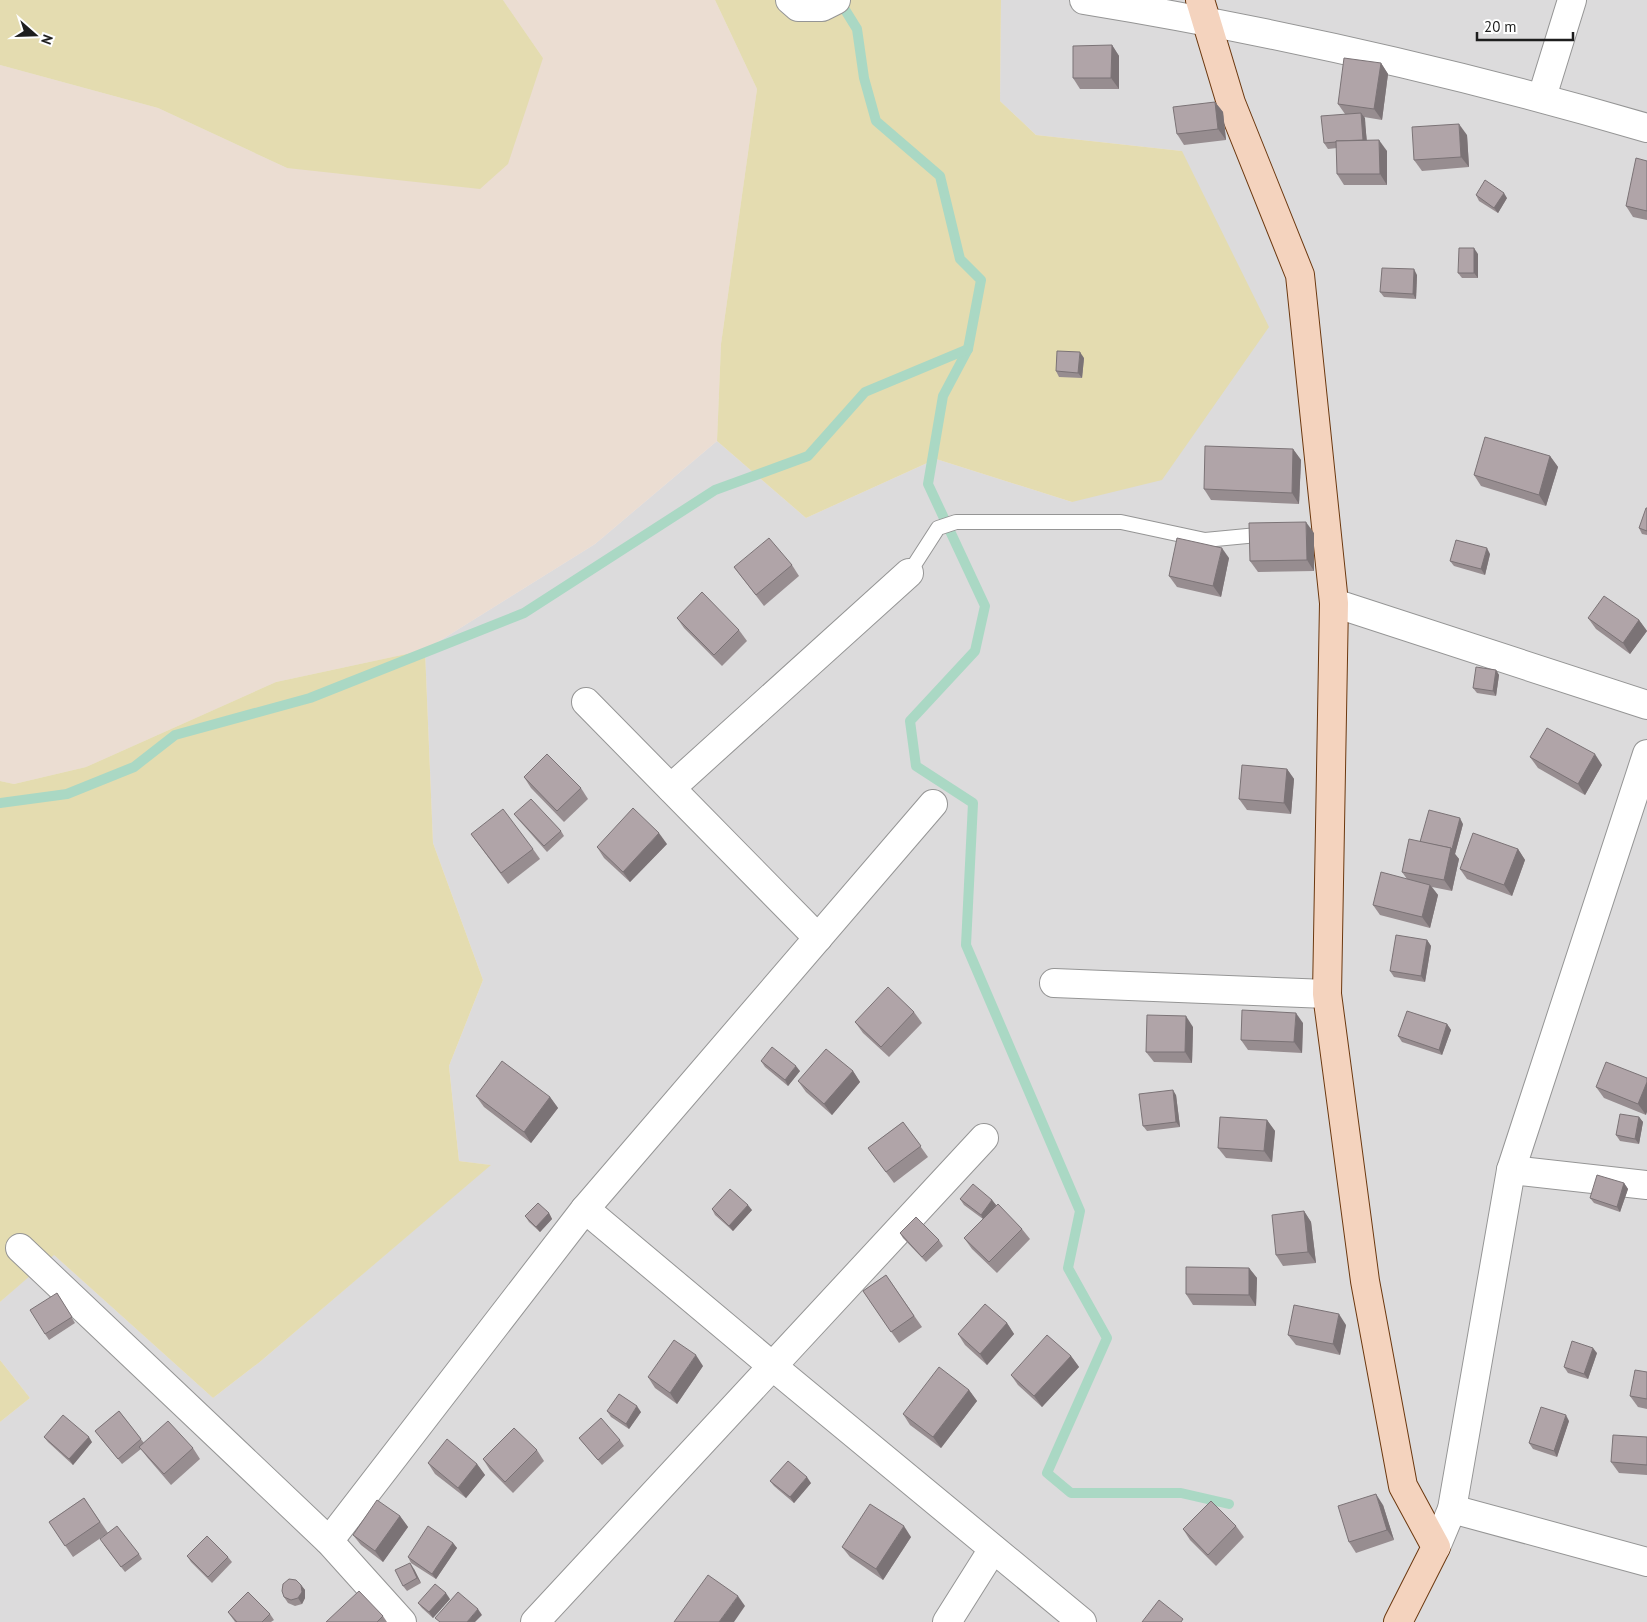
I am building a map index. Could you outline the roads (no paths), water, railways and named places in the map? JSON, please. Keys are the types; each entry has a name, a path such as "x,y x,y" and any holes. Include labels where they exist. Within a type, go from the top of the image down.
{"street":[{"path":"790,0 798,7 829,3"},
{"path":"1084,0 1202,10 1542,97 1647,128"},
{"path":"1542,97 1572,0"},
{"path":"1202,10 1231,103 1300,275 1322,530 1334,603 1327,994 1365,1281 1403,1486 1436,1547"},
{"path":"671,788 909,573"},
{"path":"1334,603 1647,705"},
{"path":"586,702 818,938"},
{"path":"1398,1622 1436,1547 1452,1509 1511,1170 1647,754"},
{"path":"329,1541 585,1209 933,804"},
{"path":"1054,983 1327,994"},
{"path":"535,1622 771,1365 984,1138"},
{"path":"1511,1170 1647,1185"},
{"path":"585,1209 1082,1622"},
{"path":"20,1248 329,1541 402,1622"},
{"path":"1452,1509 1647,1562"},
{"path":"947,1622 993,1549"},
{"path":"350,1604 370,1586"}],"lane":[{"path":"909,573 938,528 956,522 1120,522 1205,540 1280,534"}],"waterway":[{"path":"839,0 857,29 864,78 876,121 940,176 960,259 981,280 968,349 943,396 928,484 985,606 975,651 910,721 916,766 973,803 966,945 1080,1211 1068,1268 1107,1338 1047,1473 1071,1493 1181,1493 1229,1504"},
{"path":"0,803 67,794 134,767 175,735 310,698 524,613 715,490 808,456 865,392 968,349"}]}
